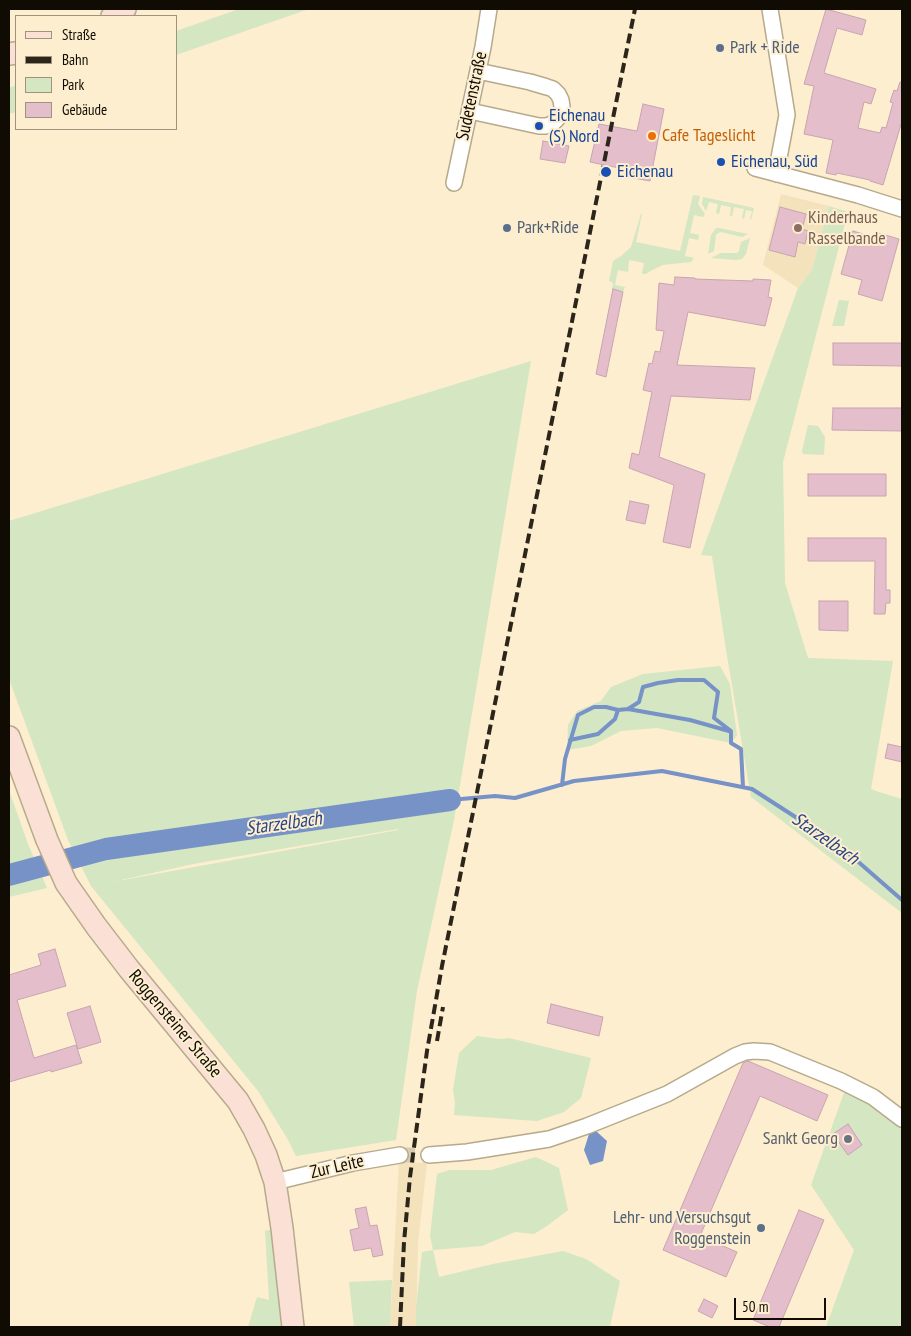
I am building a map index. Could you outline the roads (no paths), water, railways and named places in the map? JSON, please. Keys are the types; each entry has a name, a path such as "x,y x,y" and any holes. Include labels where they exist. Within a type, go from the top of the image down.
{"street":[{"path":"114,15 125,9"},
{"name":"Sudetenstraße","path":"454,183 489,9"},
{"path":"770,9 788,115 776,174"},
{"path":"470,110 539,126 546,126 554,122 561,114 561,100 554,90 478,71"},
{"path":"755,168 858,195 902,210"},
{"name":"Roggensteiner Straße","path":"9,737 47,840 66,883 129,969 238,1101 254,1129 266,1155 275,1182 293,1327"},
{"path":"429,1155 467,1152 549,1139 667,1094 736,1056 754,1051 770,1052 841,1081 873,1097 902,1119"},
{"name":"Zur Leite","path":"275,1182 353,1163 400,1155"}],"water":[{"path":"596,1131 607,1141 603,1161 590,1165 584,1150 589,1134"}],"waterway":[{"name":"Starzelbach","path":"562,785 565,759 578,715 594,707 618,710 628,709 639,702 643,687 678,680 704,680 718,692 714,718 731,731 731,743 741,749 743,787"},
{"name":"Starzelbach","path":"628,709 690,720 729,731"},
{"name":"Starzelbach","path":"570,740 598,734 615,719 618,710"},
{"name":"Starzelbach","path":"450,800 495,796 515,798 574,781 662,771 752,789 839,845 902,900"},
{"name":"Starzelbach","path":"9,875 106,849 450,800"}],"tunnel":[{"path":"400,1155 429,1155"}],"railway":[{"path":"400,1327 404,1242 410,1177 427,1051 442,966 635,9"},
{"path":"437,1041 443,1007"}],"place":[{"name":"Park + Ride","path":"720,48"},
{"name":"Eichenau (S) Nord","path":"539,126"},
{"name":"Cafe Tageslicht","path":"652,136"},
{"name":"Eichenau, Süd","path":"721,162"},
{"name":"Eichenau","path":"606,172"},
{"name":"Park+Ride","path":"507,228"},
{"name":"Kinderhaus Rasselbande","path":"798,228"},
{"name":"Sankt Georg","path":"848,1139"},
{"name":"Lehr- und Versuchsgut Roggenstein","path":"761,1228"}]}
